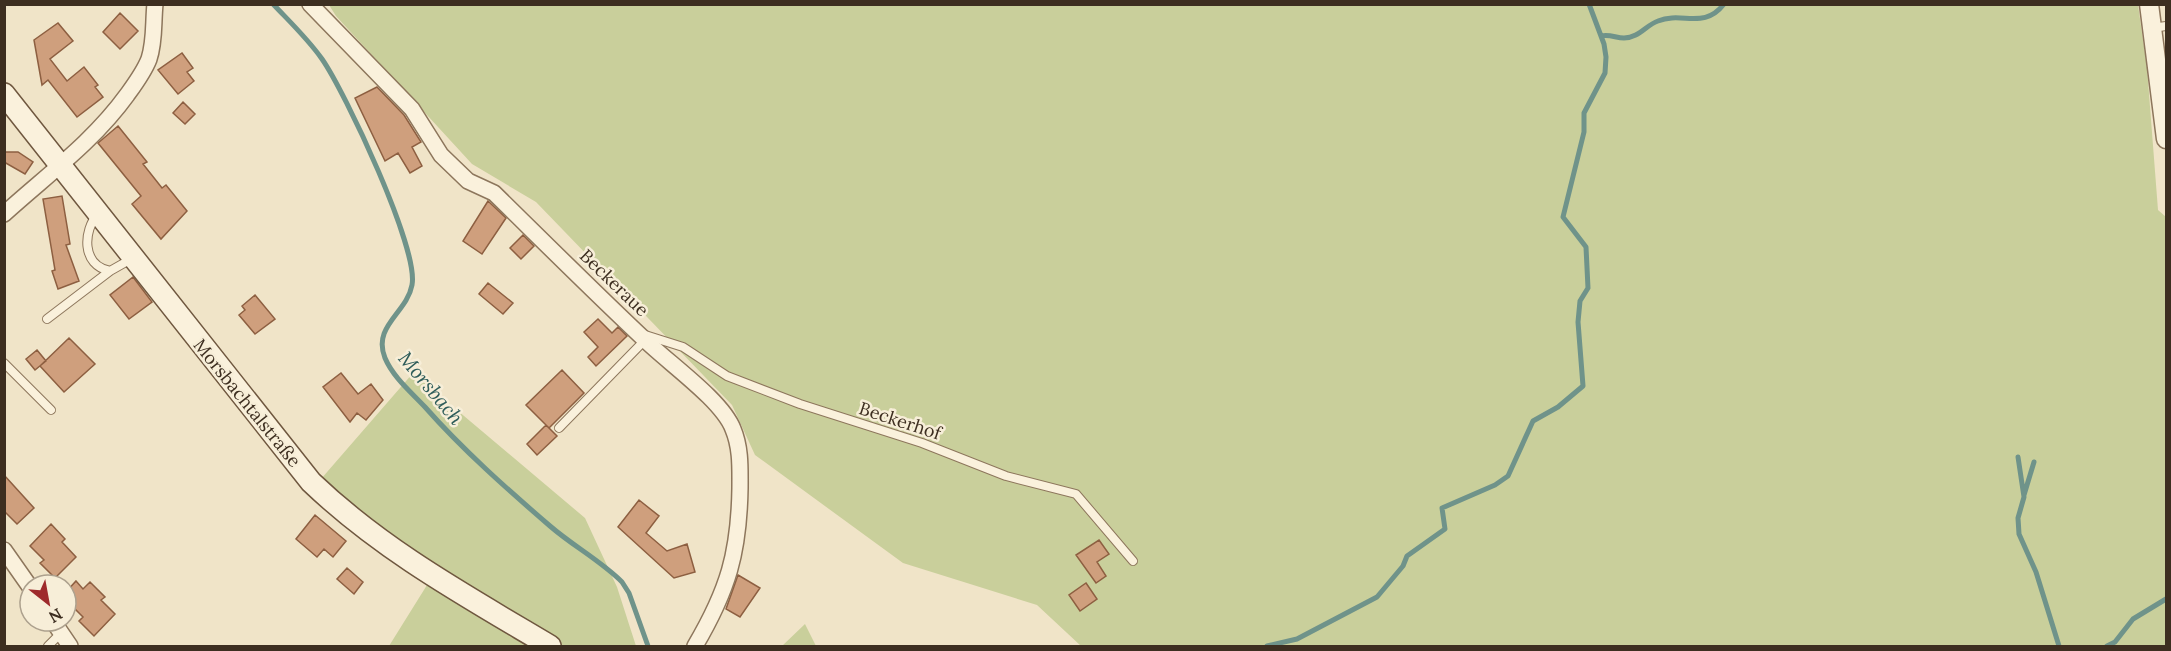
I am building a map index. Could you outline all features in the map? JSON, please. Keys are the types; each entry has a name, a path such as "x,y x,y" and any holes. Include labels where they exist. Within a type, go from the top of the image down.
{"main road":[{"name":"Morsbachtalstraße","path":"4,94 135,257 278,442 332,503 395,553 549,646"}],"street":[{"path":"4,214 105,125 140,78 148,63 154,42 155,4"},
{"name":"Beckeraue","path":"310,4 412,109 441,155 468,182 494,193 641,337 716,406 733,428 740,458 738,538 733,568 721,590 714,614 695,646"},
{"path":"2149,4 2158,27 2166,139"},
{"path":"4,550 20,573"},
{"path":"61,633 70,646"}],"lane":[{"path":"99,212 90,223 86,233 87,248 102,270 110,271"},
{"path":"47,319 110,271 135,257"},
{"path":"559,428 641,337"},
{"name":"Beckerhof","path":"641,337 683,347 727,376 800,404 922,443 1006,476 1076,494 1133,561"},
{"path":"4,363 51,411"}],"green space":[{"path":"329,5 2138,5 2147,68 2158,210 2166,217 2166,646 1081,646 1037,605 903,563 755,455 732,405 536,202 472,164 336,16"},
{"path":"413,373 585,518 617,587 636,646 389,646 437,569 396,547 321,479"},
{"path":"805,624 816,646 782,646"}],"building":[{"path":"120,13 138,31 120,49 103,32"},
{"path":"58,23 73,41 50,59 67,81 84,67 98,85 95,87 103,97 77,117 48,80 42,85 34,40"},
{"path":"182,53 193,68 187,72 194,81 178,94 158,70"},
{"path":"377,87 404,115 421,142 412,147 422,166 410,173 398,153 385,161 355,98"},
{"path":"183,102 195,114 185,124 173,113"},
{"path":"118,126 147,162 143,164 162,188 166,185 187,211 161,239 132,204 141,196 98,143"},
{"path":"4,152 18,152 33,162 25,174 4,162"},
{"path":"62,196 70,244 66,245 79,281 58,289 52,271 55,270 43,199"},
{"path":"488,201 506,218 482,254 463,241"},
{"path":"523,235 534,246 521,259 510,248"},
{"path":"133,277 152,302 129,319 110,295"},
{"path":"488,283 513,303 503,314 479,294"},
{"path":"255,295 275,319 255,334 239,315 245,310 242,306"},
{"path":"598,319 612,333 618,327 627,336 596,366 588,357 598,347 584,332"},
{"path":"69,338 95,364 64,392 40,366"},
{"path":"37,350 46,361 35,370 26,359"},
{"path":"562,370 584,393 549,428 526,405"},
{"path":"341,373 358,394 371,384 383,400 366,420 357,413 350,422 323,387"},
{"path":"546,425 557,436 537,455 527,444"},
{"path":"4,475 34,508 17,524 4,511"},
{"path":"639,500 659,516 646,533 667,551 687,544 695,572 674,578 618,527"},
{"path":"315,515 346,541 333,557 324,549 317,557 296,539"},
{"path":"51,524 65,539 62,542 76,557 60,573 50,573 40,563 44,560 30,546"},
{"path":"1099,540 1109,554 1097,562 1106,576 1096,583 1076,555"},
{"path":"347,568 363,582 354,594 337,579"},
{"path":"738,575 760,588 740,617 726,609"},
{"path":"90,582 105,597 101,600 115,614 94,636 79,621 83,617 78,612 78,583 83,589"},
{"path":"1086,583 1097,599 1080,611 1069,595"}],"waterway":[{"name":"Morsbach","path":"273,4 311,44 333,77 378,171 404,239 411,266 412,285 404,304 383,337 382,347 388,365 403,384 486,469 550,526 622,582 629,593 648,646"},
{"path":"1267,646 1297,639 1377,597 1403,566 1407,556 1445,529 1442,508 1495,485 1508,476 1533,421 1558,407 1583,386 1578,322 1580,301 1588,288 1586,247 1563,217 1584,132 1584,113 1605,73 1604,44 1589,4"},
{"path":"1601,36 1629,37 1667,18 1709,16 1724,4"},
{"path":"2018,457 2024,497 2018,518 2019,534 2036,572 2059,646"},
{"path":"2024,495 2034,462"},
{"path":"2107,646 2115,642 2133,619 2166,599"}]}
